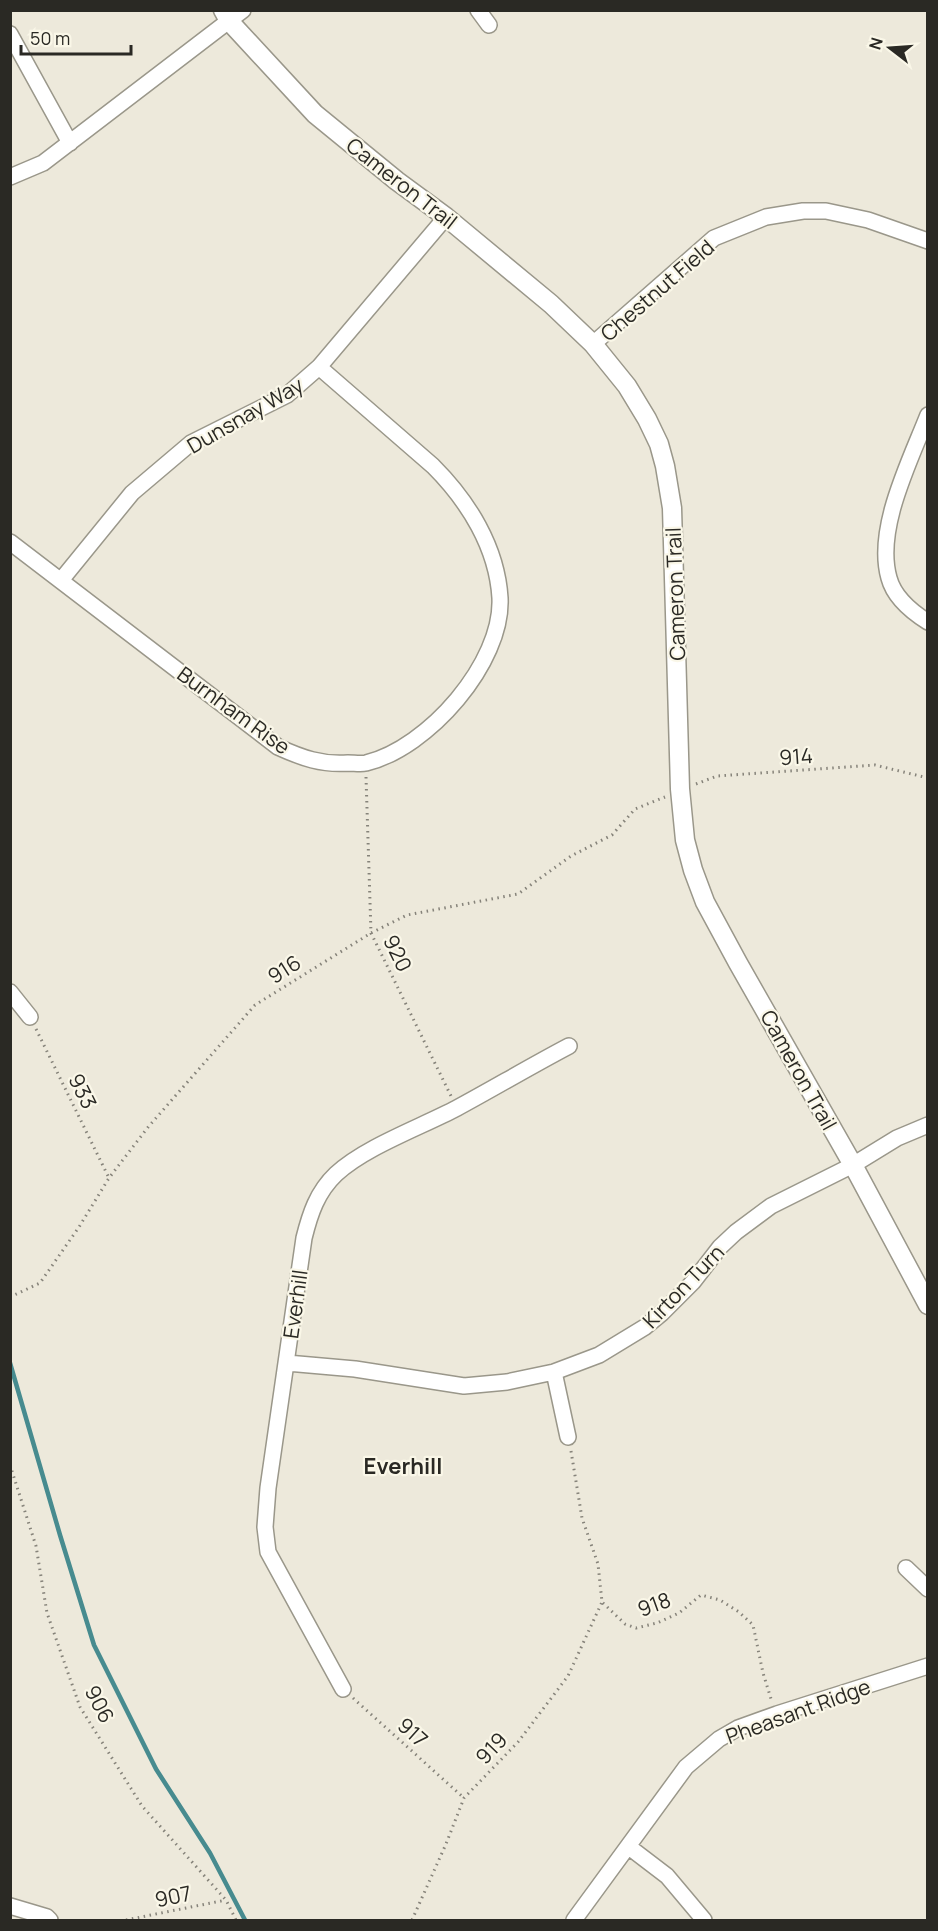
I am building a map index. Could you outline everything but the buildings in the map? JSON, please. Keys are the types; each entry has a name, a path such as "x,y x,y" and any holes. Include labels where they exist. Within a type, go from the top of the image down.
{"street":[{"path":"478,10 489,25"},
{"path":"10,177 43,163 232,14"},
{"name":"Cameron Trail","path":"232,14 315,114 397,181 446,217 551,304 593,344 639,404 658,444 665,466 672,508 674,793 685,840 705,902 853,1165 927,1305"},
{"path":"10,34 70,143"},
{"name":"Chestnut Field","path":"593,344 714,238 766,217 802,211 826,211 868,220 927,241"},
{"name":"Dunsnay Way","path":"62,579 132,493 191,443 287,395 319,367 446,217"},
{"name":"Burnham Rise","path":"10,542 62,579 278,747 302,759 328,764 366,763 393,752 413,740 458,698 472,681 493,643 500,600 498,578 479,527 462,498 433,466 319,367"},
{"path":"927,415 896,498 888,527 885,551 889,580 901,600 927,622"},
{"path":"10,992 30,1017"},
{"name":"Everhill","path":"343,1689 268,1552 265,1527 304,1238 310,1212 320,1193 336,1174 353,1161 457,1108 569,1046"},
{"name":"Kirton Turn","path":"287,1362 355,1369 464,1386 507,1382 555,1372 599,1355 627,1340 662,1313 693,1282 720,1247 753,1218 771,1206 853,1165 897,1138 927,1125"},
{"path":"555,1372 568,1437"},
{"path":"906,1568 927,1589"},
{"name":"Pheasant Ridge","path":"574,1920 686,1767 719,1738 738,1728 777,1714 927,1666"},
{"path":"629,1847 667,1876 704,1920"},
{"path":"10,1906 47,1917 50,1920"}],"path":[{"name":"920","path":"366,763 371,933 457,1108"},
{"name":"914","path":"674,793 717,776 875,765 927,778"},
{"name":"916","path":"10,1297 40,1283 79,1227 109,1178 149,1126 255,1005 371,933 407,915 518,894 571,856 612,835 635,809 674,793"},
{"name":"933","path":"30,1017 109,1178"},
{"path":"568,1437 582,1518 598,1564 602,1602"},
{"name":"906","path":"10,1465 36,1546 47,1613 80,1707 142,1806 226,1900 236,1920"},
{"name":"918","path":"602,1602 625,1624 636,1628 657,1623 679,1613 701,1595 720,1600 730,1606 753,1625 763,1673 777,1714"},
{"name":"919","path":"412,1920 464,1798 518,1742 568,1676 602,1602"},
{"name":"917","path":"343,1689 464,1798"},
{"name":"907","path":"126,1920 226,1900"}],"waterway":[{"path":"10,1363 94,1645 156,1769 210,1853 245,1920"}],"district":[{"name":"Everhill","path":"403,1466"}]}
